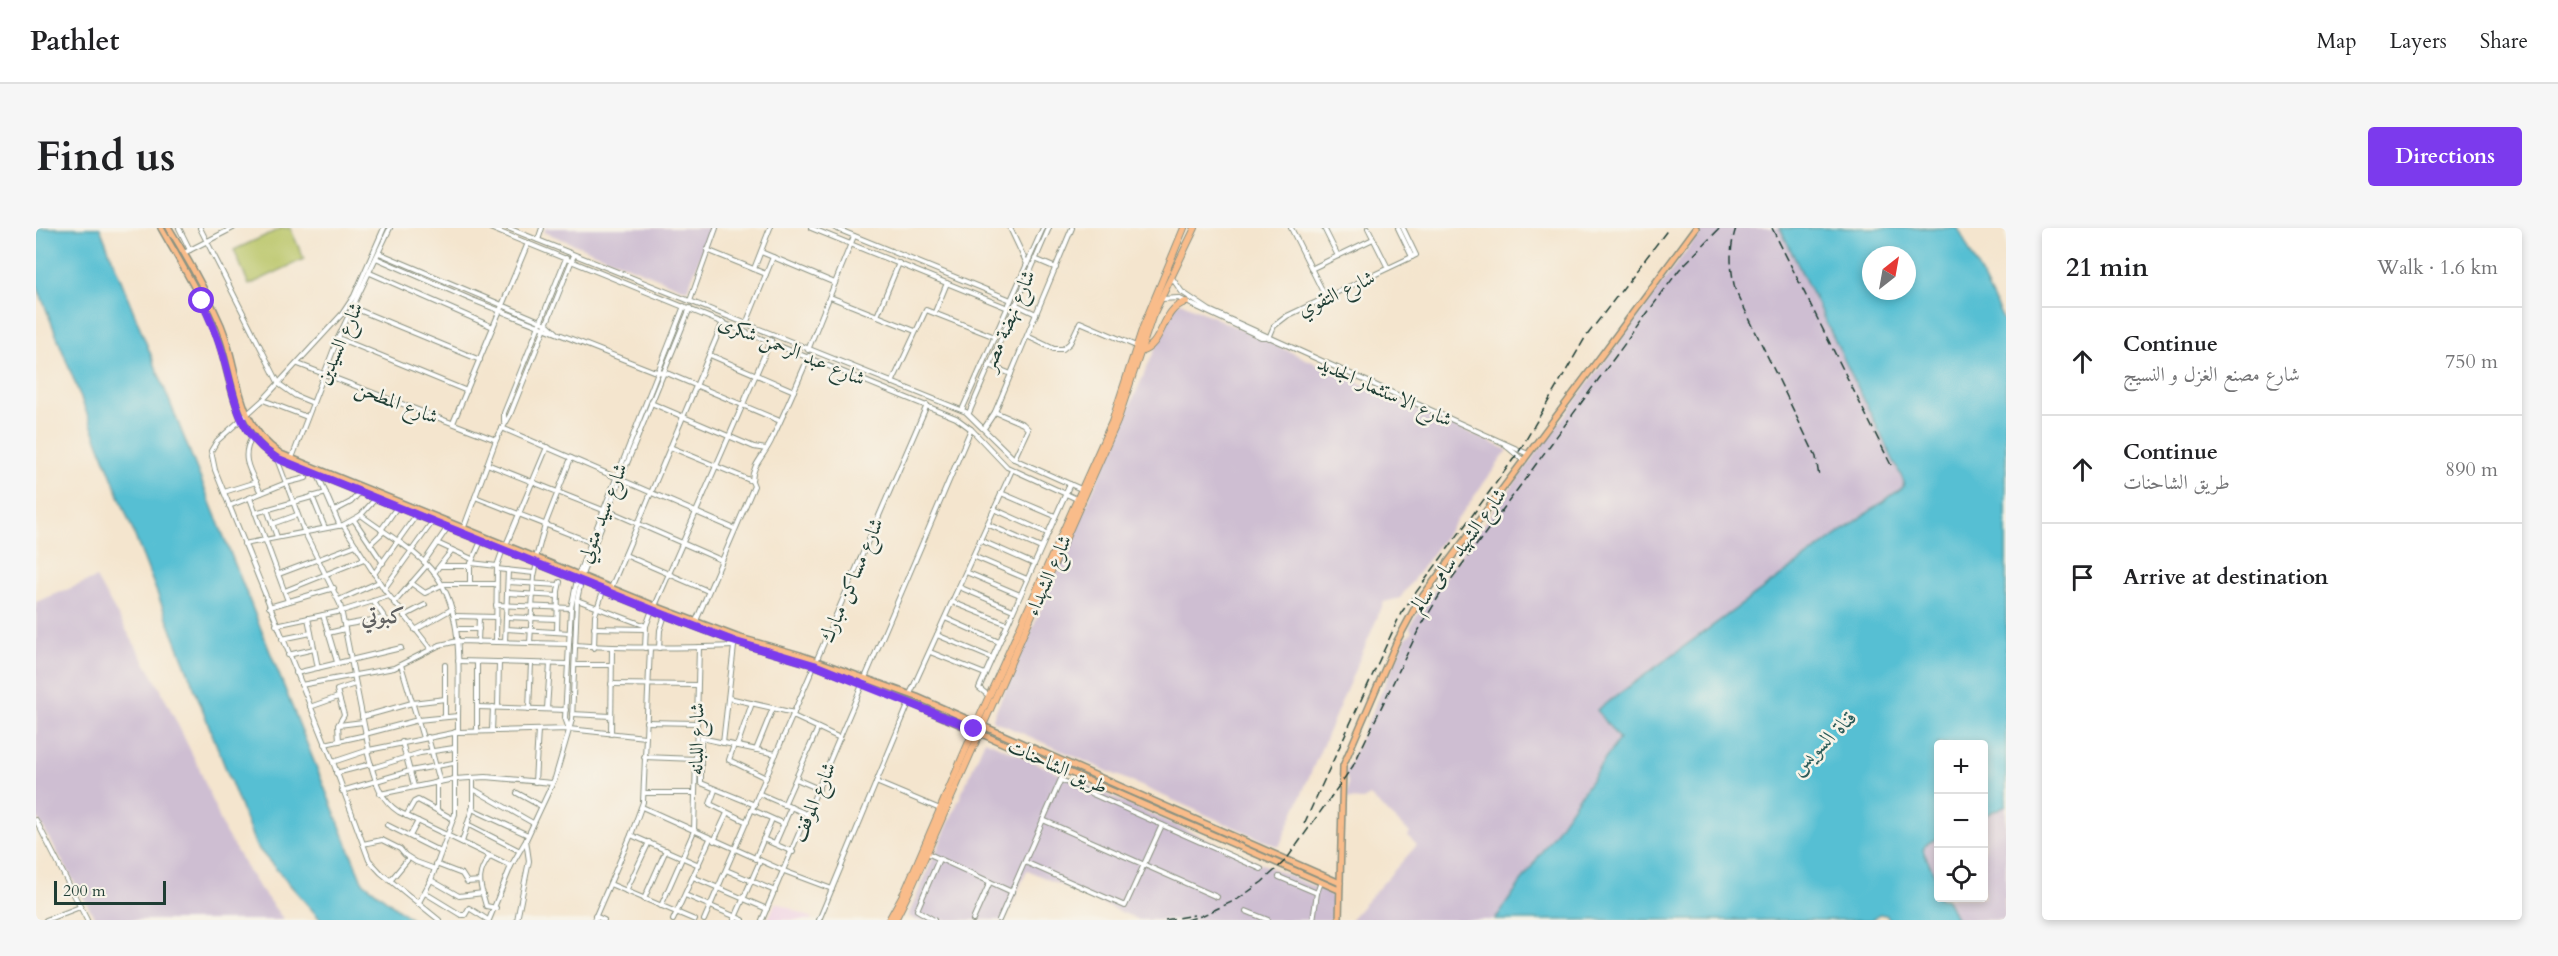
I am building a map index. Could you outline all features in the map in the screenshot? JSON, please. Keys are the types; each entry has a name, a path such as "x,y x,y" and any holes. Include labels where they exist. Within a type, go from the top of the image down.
{"highway":[{"name":"شارع الشهداء","path":"895,920 927,853 989,696 1016,644 1116,411 1184,228"},
{"name":"شارع الشهداء","path":"889,920 906,889 940,809 1121,413 1138,349 1195,228"},
{"path":"1138,349 1152,346 1172,310 1187,300"}],"main road":[{"path":"161,228 194,284 214,327 241,420 252,438 276,458 481,540 505,547"},
{"path":"169,228 187,251 221,326 247,415 261,438 292,459 464,527 505,547"},
{"name":"شارع الشهيد سامى سالم","path":"1339,920 1343,766 1396,643 1417,604 1696,228"},
{"name":"طريق الشاحنات","path":"505,547 579,578 610,588 665,615 735,644 815,663"},
{"name":"طريق الشاحنات","path":"579,578 603,591 696,621 891,691 907,693 1080,776 1182,817 1339,887"},
{"name":"طريق الشاحنات","path":"891,691 909,703 978,727 1082,769 1321,882 1339,887"},
{"path":"901,699 901,694 907,693"},
{"path":"1080,776 1082,769"},
{"path":"1098,783 1100,777"}],"street":[{"path":"178,228 187,251 233,228"},
{"path":"200,228 279,384 296,396 313,403"},
{"name":"شارع السيدين","path":"224,492 215,470 211,451 217,441 279,384 348,306 384,228"},
{"name":"شارع السيدين","path":"292,459 338,339 390,228"},
{"name":"شارع عبد الرحمن شكرى","path":"490,228 771,340 957,418 1012,470 1077,499"},
{"name":"شارع عبد الرحمن شكرى","path":"508,228 969,413 1014,459 1081,489"},
{"path":"537,240 542,228"},
{"path":"690,301 716,228"},
{"path":"754,269 770,228"},
{"path":"811,228 1008,308"},
{"path":"835,228 845,230 854,236 1013,302 1036,314"},
{"path":"1010,228 1027,264"},
{"name":"شارع نهضة مصر","path":"969,413 1043,228"},
{"name":"شارع نهضة مصر","path":"962,410 1008,308 1049,228"},
{"path":"984,428 995,412 1072,228"},
{"path":"1291,228 1326,298"},
{"path":"1324,228 1338,256"},
{"path":"1368,228 1388,268"},
{"path":"1398,228 1414,256"},
{"path":"1403,228 1414,256"},
{"path":"841,240 845,230"},
{"path":"516,238 518,232"},
{"path":"808,350 854,236"},
{"path":"1311,269 1373,239"},
{"path":"453,423 528,243"},
{"path":"707,250 766,274"},
{"path":"504,423 504,413 568,252"},
{"path":"761,252 835,283"},
{"path":"379,253 502,305 540,324"},
{"path":"464,527 496,440 510,416 574,255"},
{"name":"شارع التقوي","path":"1267,337 1280,320 1414,256"},
{"path":"746,324 773,257"},
{"path":"376,258 500,311 546,326 557,333 780,421"},
{"path":"1035,259 1056,268"},
{"path":"877,316 899,263"},
{"path":"615,279 618,272"},
{"path":"370,273 493,327"},
{"name":"شارع الاستثمار الجديد","path":"1171,276 1187,300"},
{"path":"935,312 947,283"},
{"path":"830,297 915,331"},
{"name":"شارع الاستثمار الجديد","path":"1160,300 1173,297 1187,300 1261,337 1267,337 1528,455"},
{"name":"شارع سيد متولي","path":"618,477 651,403 684,306"},
{"path":"354,308 480,360"},
{"name":"شارع سيد متولي","path":"517,920 529,861 527,838 552,783 572,714 579,578 618,477 690,308"},
{"path":"892,383 926,310 995,337"},
{"path":"610,588 723,321"},
{"path":"1027,336 1054,349 1063,349 1070,343 1080,322 1138,349"},
{"path":"338,339 467,391"},
{"path":"604,920 595,918 642,807 644,793 648,685 648,648 645,628 771,340"},
{"path":"710,354 794,391"},
{"path":"696,621 754,486 752,474 780,421 809,356"},
{"name":"شارع المطحن","path":"298,364 496,440"},
{"path":"989,365 1011,374"},
{"path":"867,380 869,374"},
{"path":"877,384 880,378"},
{"path":"974,384 980,386"},
{"path":"263,400 307,417"},
{"path":"651,403 761,450 766,449"},
{"name":"شارع مساكن مبارك","path":"704,920 927,405"},
{"path":"995,412 1023,424 1028,429 1014,459"},
{"path":"502,428 735,528"},
{"name":"شارع الموقف","path":"762,920 809,815 863,681 971,429"},
{"path":"252,438 246,446 245,455 261,493"},
{"path":"989,449 997,441"},
{"name":"شارع الاستثمار الجديد","path":"1505,445 1524,461"},
{"path":"496,642 497,567 548,447"},
{"path":"670,447 752,481"},
{"path":"997,457 1005,450"},
{"path":"530,643 536,560 545,525 571,457"},
{"path":"276,458 303,531 339,600 368,750 380,794 387,804 406,816 511,866"},
{"path":"487,464 605,510 721,560"},
{"path":"907,693 930,652 1012,470"},
{"path":"318,475 342,525 384,590 431,650"},
{"path":"229,506 286,483 306,478"},
{"path":"256,482 224,492 268,607 333,762 363,844 374,866 439,920"},
{"path":"989,696 979,688 1070,484"},
{"path":"334,511 351,502 360,492"},
{"path":"255,513 326,493"},
{"path":"1001,493 1055,516"},
{"path":"312,496 325,528"},
{"path":"475,497 590,542"},
{"path":"250,498 288,601"},
{"path":"244,543 342,525 361,515 376,498"},
{"path":"370,544 382,531 397,506"},
{"path":"267,509 277,537"},
{"path":"994,509 1047,533"},
{"name":"شارع سيد متولي","path":"569,729 566,722 566,710 571,608 590,542 605,510"},
{"path":"374,574 417,514"},
{"path":"272,524 297,515"},
{"path":"361,515 425,563 434,573 452,609 458,629 458,716 453,763 456,804 448,836 431,880 418,904"},
{"path":"354,520 383,563"},
{"path":"384,590 434,521"},
{"path":"987,524 1041,548"},
{"path":"394,603 411,583 448,527"},
{"path":"470,584 471,562 481,540"},
{"path":"980,540 1034,564"},
{"path":"437,543 471,562"},
{"path":"279,574 356,545"},
{"path":"434,573 452,550"},
{"path":"625,555 708,591"},
{"path":"973,556 1027,579"},
{"path":"287,590 364,559"},
{"path":"440,566 471,562 534,573"},
{"path":"505,642 508,570"},
{"path":"966,572 1020,595"},
{"path":"339,600 379,582"},
{"path":"508,582 560,583 557,632"},
{"path":"411,583 425,593 441,585 496,584"},
{"path":"959,587 1013,610"},
{"path":"268,607 334,588"},
{"path":"594,648 597,608 603,591"},
{"path":"507,593 558,596"},
{"path":"276,625 342,611 389,596"},
{"path":"578,600 645,628"},
{"path":"373,601 390,625"},
{"path":"952,602 1007,624"},
{"path":"404,616 425,605"},
{"path":"496,605 571,608"},
{"path":"415,630 452,609"},
{"path":"323,615 337,662"},
{"path":"659,648 660,630 665,615"},
{"path":"454,616 496,617"},
{"path":"478,642 479,617"},
{"path":"506,617 557,619"},
{"path":"308,618 318,668"},
{"path":"328,633 384,618"},
{"path":"945,618 999,642"},
{"path":"594,628 645,628"},
{"path":"458,629 479,629"},
{"path":"506,629 570,633"},
{"path":"282,639 311,633"},
{"path":"937,634 992,658"},
{"path":"301,685 401,665 431,650 458,641 569,644"},
{"path":"575,645 594,648 659,648 735,644 723,743"},
{"name":"شارع اللبانه","path":"694,831 699,647"},
{"path":"296,673 401,648"},
{"path":"610,734 612,648"},
{"path":"288,655 314,649"},
{"path":"930,652 985,674"},
{"path":"458,661 568,664"},
{"path":"477,662 477,731"},
{"path":"492,731 499,662"},
{"path":"528,709 531,663"},
{"path":"445,664 445,717"},
{"path":"547,709 550,664"},
{"path":"401,665 412,703 436,765 437,810"},
{"path":"574,665 611,665"},
{"path":"339,741 338,725 344,715 338,689 355,684"},
{"path":"611,684 697,685"},
{"path":"310,707 338,697"},
{"path":"729,698 793,715 840,738"},
{"path":"338,725 362,720 412,703 444,699"},
{"path":"752,703 729,760 766,778"},
{"path":"819,920 909,703"},
{"path":"478,706 566,710"},
{"path":"756,750 773,708"},
{"path":"572,714 611,716"},
{"path":"325,744 418,720 458,716"},
{"path":"646,722 696,723"},
{"path":"784,805 818,728"},
{"path":"333,762 368,750 457,732 569,729 645,737"},
{"path":"535,782 538,730"},
{"path":"696,737 776,754"},
{"path":"701,738 700,781 784,824"},
{"path":"402,742 414,786"},
{"path":"336,773 432,750 454,748"},
{"path":"644,757 695,759 701,756"},
{"path":"342,791 410,771 453,763"},
{"path":"999,920 1066,769"},
{"path":"462,842 472,808 475,790 473,778"},
{"path":"380,794 454,779 552,783"},
{"path":"796,779 819,789"},
{"path":"1061,780 1261,869"},
{"path":"876,782 940,809"},
{"path":"475,790 533,823"},
{"path":"715,790 710,804 747,822"},
{"path":"517,793 541,806"},
{"path":"644,793 694,794"},
{"path":"760,794 809,815"},
{"path":"406,816 416,800 453,819"},
{"path":"642,807 754,859 831,889"},
{"path":"775,844 791,807"},
{"path":"425,892 461,915 465,915 469,908 489,920 496,908 518,850 527,838 472,808"},
{"path":"673,920 727,813"},
{"path":"754,859 772,819"},
{"path":"36,820 87,920"},
{"path":"1043,820 1216,897"},
{"path":"410,836 418,821"},
{"path":"467,824 518,850"},
{"path":"387,825 441,852"},
{"path":"1025,862 1125,906 1162,825"},
{"path":"661,906 694,831"},
{"path":"631,835 699,865"},
{"path":"763,839 793,852"},
{"path":"363,844 383,840 400,849 409,858 462,874 467,882 480,881"},
{"path":"626,891 648,842"},
{"path":"644,899 666,850"},
{"path":"927,853 1011,892"},
{"path":"490,856 480,870 480,881 487,907 496,908"},
{"path":"390,881 409,858"},
{"path":"934,920 917,910 939,859"},
{"path":"735,918 760,861"},
{"path":"726,870 775,891"},
{"path":"693,877 767,909"},
{"path":"1279,877 1317,893"},
{"path":"431,880 459,896 483,893"},
{"path":"973,920 990,882"},
{"path":"1313,920 1321,882"},
{"path":"610,884 694,920"},
{"path":"685,895 743,920"},
{"path":"46,920 80,907"},
{"path":"1246,911 1268,920"}],"shaded area":[{"path":"546,228 712,228 687,290 544,232"},
{"path":"1703,228 1780,228 1904,482 1903,487 1598,710 1619,739 1495,920 1350,920 1417,845 1408,836 1410,833 1370,796 1363,800 1347,799 1348,783 1345,773 1405,639 1412,632 1410,627 1413,620"},
{"path":"1180,302 1508,450 1400,598 1384,602 1279,847 992,720 1174,306"},
{"path":"96,578 160,688 199,768 225,832 255,882 284,920 96,920 36,815 36,602"},
{"path":"985,740 1330,894 1333,899 1332,920 1139,920 1027,870 1005,920 916,920 908,916"},
{"path":"2006,805 2006,898 2004,899 2006,920 1957,920 1948,902 1988,902 1988,814"},
{"path":"1934,840 1934,874 1923,850 1926,844"},
{"path":"776,902 812,918 811,920 768,920"}],"green space":[{"path":"282,228 290,228 304,259 249,285 234,250"}],"water":[{"path":"36,228 100,228 362,881 412,920 321,920 256,846 36,283"},
{"name":"قناة السويس","path":"1780,228 1958,228 2006,325 2006,805 1988,814 1988,740 1934,740 1934,840 1926,844 1923,850 1934,874 1934,902 1948,902 1957,920 1890,920 1886,915 1879,914 1871,920 1495,920 1619,739 1597,710 1903,487 1904,482"}],"railway":[{"path":"1304,824 1401,613 1520,450 1585,338 1669,228"},
{"path":"1186,920 1201,916 1238,899 1262,882 1286,860 1353,766 1417,633 1439,596 1679,270 1720,228"},
{"path":"1736,228 1731,258 1735,289 1816,457 1819,477"},
{"path":"1772,228 1891,465"},
{"path":"1165,920 1194,915"}],"district":[{"name":"كبوتي","path":"383,615"}],"route":[{"path":"202,301 222,350 237,408 246,431 255,442 276,458 577,578 603,591 736,642 814,665 974,729"}]}
